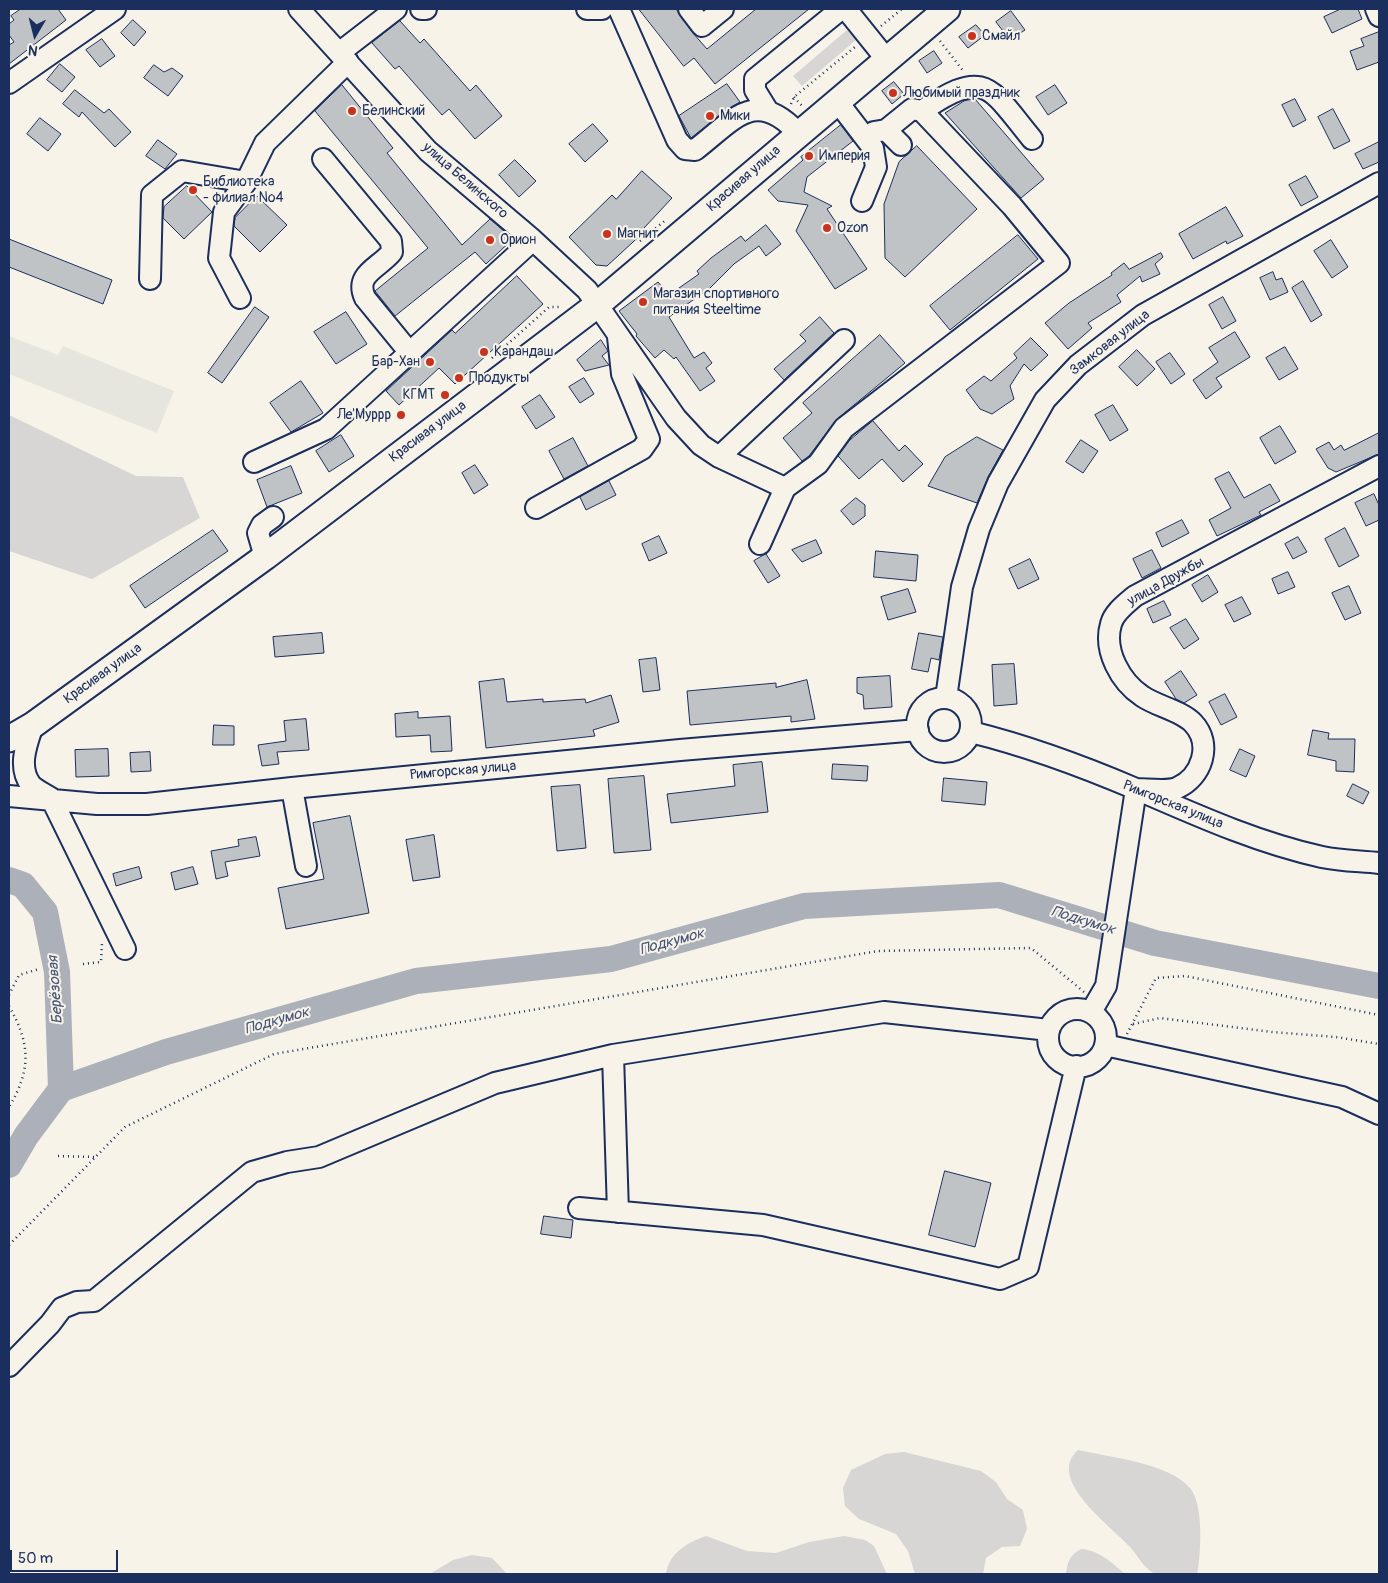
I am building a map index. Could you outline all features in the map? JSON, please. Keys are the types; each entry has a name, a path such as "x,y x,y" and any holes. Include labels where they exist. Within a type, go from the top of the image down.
{"main road":[{"name":"Красивая улица","path":"9,739 33,725 264,557 351,499 592,298 784,120 837,101 948,9"}],"street":[{"path":"9,82 115,9"},
{"name":"улица Белинского","path":"299,9 428,151 533,240 592,298 618,332 676,418 701,445 719,457 785,488"},
{"path":"240,298 219,258 224,212 246,182 265,143 344,57 396,9"},
{"path":"421,9 426,9"},
{"path":"587,9 602,9"},
{"path":"619,9 677,140 684,149 695,150 740,114 752,109 784,120"},
{"path":"689,9 702,26 723,9"},
{"path":"784,120 755,90 755,79 841,9"},
{"path":"846,9 887,60"},
{"path":"1376,9 1379,16"},
{"path":"922,111 944,96 963,88 984,87 996,95 1032,140"},
{"path":"837,101 873,148 876,167 862,201"},
{"path":"760,544 785,488 818,464 844,428 1059,263 1012,206 922,111 912,109 886,130 862,134"},
{"path":"886,130 902,145"},
{"path":"323,159 391,241 392,252 367,273 362,282 362,291 365,298 410,353"},
{"path":"150,279 152,195 182,171 246,182"},
{"name":"Замковая улица","path":"946,698 962,587 978,529 998,483 1045,400 1078,365 1143,315 1379,183"},
{"path":"254,462 326,429 533,240"},
{"path":"536,508 642,449 649,439 622,374 618,332"},
{"path":"719,457 844,340"},
{"name":"улица Дружбы","path":"1136,789 1175,789 1195,777 1203,760 1203,738 1192,722 1143,697 1126,683 1115,664 1110,644 1111,624 1120,608 1136,596 1379,466"},
{"path":"264,557 258,533 262,525 273,517"},
{"path":"938,698 946,698 961,703 966,709 970,716 971,732 961,746 944,752 927,746 918,730 919,714 924,707 938,698"},
{"path":"33,725 24,750 24,771 31,785 51,798 125,950"},
{"name":"Римгорская улица","path":"9,796 51,798 97,804 147,804 292,788 918,730"},
{"name":"Римгорская улица","path":"971,732 1024,745 1136,789 1190,814 1280,844 1323,857 1379,863"},
{"path":"292,788 306,866"},
{"path":"1098,1000 1083,1009 1066,1011 1058,1016 1049,1030 1050,1047 1054,1055 1068,1065 1076,1066 1094,1061 1106,1040 1098,1018 1098,1000 1136,789"},
{"path":"9,1366 62,1308 77,1302 94,1301 252,1172 287,1162 319,1157 495,1083 613,1055 884,1012 1049,1030"},
{"path":"1106,1040 1342,1097 1379,1114"},
{"path":"613,1055 618,1212"},
{"path":"579,1208 763,1225 1000,1279 1028,1267 1076,1066"}],"path":[{"path":"784,120 794,97 902,9"},
{"path":"935,35 976,87"},
{"path":"635,246 662,221 671,218"},
{"path":"486,364 549,307 561,308 592,298"},
{"path":"83,964 101,962 103,935"},
{"path":"9,1245 125,1127 274,1054 878,951 1031,948 1098,1000"},
{"path":"9,995 18,975 39,969"},
{"path":"1106,1040 1127,1034 1156,978 1185,976 1379,1015"},
{"path":"9,1006 24,1042 26,1066 9,1106"},
{"path":"1133,1024 1160,1018 1272,1032 1336,1036 1379,1044"},
{"path":"58,1156 96,1157"}],"shaded area":[{"path":"847,30 856,40 802,86 793,76"},
{"path":"9,336 58,355 63,346 174,391 157,433 9,374"},
{"path":"9,415 136,476 183,477 200,518 92,579 9,551"},
{"path":"1078,1450 1154,1467 1180,1479 1190,1488 1198,1505 1199,1517 1200,1554 1197,1574 1158,1575 1147,1568 1129,1546 1084,1501 1075,1488 1070,1474 1070,1462"},
{"path":"904,1452 981,1471 996,1482 1007,1499 1023,1510 1027,1529 1020,1546 1002,1547 986,1558 983,1574 915,1574 908,1551 896,1534 859,1519 845,1506 843,1488 851,1470 885,1454"},
{"path":"706,1536 747,1551 776,1553 809,1542 844,1536 865,1540 874,1546 887,1574 666,1574 671,1560 680,1549"},
{"path":"1081,1549 1099,1554 1125,1574 1066,1574 1070,1559"},
{"path":"472,1555 492,1558 507,1574 430,1574 453,1560"}],"building":[{"path":"21,9 58,9 66,20 9,64 9,45 14,42 9,35 9,24 14,20 11,16"},
{"path":"639,9 676,9 707,49 756,9 809,9 715,84 694,58 684,66"},
{"path":"1341,9 1358,9 1362,19 1332,33 1324,17"},
{"path":"1011,11 1025,30 1010,40 996,22"},
{"path":"133,20 146,32 134,46 121,33"},
{"path":"400,21 420,43 424,39 470,91 476,85 502,116 475,139 449,109 442,115 399,66 395,69 372,43"},
{"name":"Смайл","path":"976,25 985,35 968,48 959,37"},
{"path":"1379,32 1379,62 1357,70 1350,51 1364,46 1361,39"},
{"path":"102,39 115,56 100,67 86,50"},
{"path":"934,51 942,63 927,73 919,61"},
{"path":"60,64 75,77 62,92 47,80"},
{"path":"154,65 164,72 172,68 183,76 168,96 144,78"},
{"name":"Любимый праздник","path":"894,82 904,94 892,104 882,91"},
{"path":"727,84 740,102 726,110 691,138 679,116"},
{"path":"342,85 393,148 387,153 462,245 490,219 513,239 486,264 475,252 395,316 375,291 428,248 315,111"},
{"path":"1055,85 1067,103 1048,115 1036,97"},
{"path":"75,90 104,113 109,109 131,132 115,147 82,112 79,117 63,104"},
{"path":"975,99 1044,179 1021,198 945,113 964,101"},
{"path":"1295,99 1306,120 1293,127 1282,105"},
{"path":"1333,109 1350,141 1334,149 1318,117"},
{"path":"40,118 61,134 48,151 27,134"},
{"path":"593,124 608,141 585,162 569,144"},
{"path":"841,125 853,141 807,177 804,192 832,206 827,209 867,269 835,289 796,231 808,205 778,201 768,190 803,160 801,157"},
{"path":"158,140 177,154 165,169 146,156"},
{"path":"1379,142 1379,162 1363,169 1355,154"},
{"path":"917,146 977,209 905,277 885,258 884,204 899,162"},
{"path":"515,160 536,181 519,197 499,175"},
{"name":"Магнит","path":"642,171 672,198 644,228 646,230 607,266 596,265 569,237 612,195 616,199"},
{"path":"1306,176 1318,197 1301,206 1289,185"},
{"path":"187,186 212,212 184,239 163,218 164,207"},
{"path":"257,196 287,225 260,252 234,226 235,218"},
{"path":"1226,207 1243,236 1227,244 1226,241 1193,259 1179,234"},
{"path":"766,225 781,244 766,256 759,246 734,264 710,288 669,317 694,358 704,352 712,363 706,368 715,381 700,391 676,357 674,359 664,350 655,358 636,336 637,334 619,311 658,282 669,295 699,274 697,271 711,258 741,236 745,241"},
{"path":"1018,235 1038,259 950,330 930,306"},
{"path":"9,239 112,280 103,304 9,267"},
{"path":"1331,240 1348,267 1332,278 1314,251"},
{"path":"1161,253 1163,257 1155,264 1160,274 1142,282 1140,276 1117,295 1121,302 1088,323 1092,328 1068,349 1045,323 1069,303 1112,275 1111,273 1124,263 1129,269"},
{"path":"1273,272 1276,280 1282,278 1288,292 1270,300 1260,278"},
{"path":"517,276 543,304 455,384 439,368 399,405 386,391 452,330 455,333"},
{"path":"1303,281 1322,315 1311,322 1292,288"},
{"path":"1223,297 1236,321 1222,329 1209,305"},
{"path":"255,307 269,317 222,383 208,373"},
{"path":"346,312 367,344 336,364 314,332"},
{"path":"820,317 834,333 784,380 774,369 806,341 800,335"},
{"path":"1235,332 1250,357 1216,378 1222,387 1206,399 1193,380 1218,362 1209,348"},
{"path":"880,335 905,363 837,419 809,456 802,461 783,438 812,413 803,403"},
{"path":"1031,338 1048,355 1031,371 1024,364 1010,386 1014,399 992,414 980,409 966,390 984,376 991,381 1017,358 1014,354"},
{"path":"601,340 608,351 602,356 609,365 585,371 577,360"},
{"path":"1285,347 1298,369 1279,380 1266,358"},
{"path":"1137,350 1155,369 1137,386 1119,367"},
{"path":"1170,353 1185,374 1171,384 1156,362"},
{"path":"584,378 594,394 580,403 569,387"},
{"path":"301,381 323,413 291,432 270,403"},
{"path":"540,395 555,417 536,429 522,407"},
{"path":"1113,405 1128,430 1110,441 1095,415"},
{"path":"873,421 899,451 905,445 923,464 903,482 882,459 859,479 838,456 849,441"},
{"path":"1280,426 1296,452 1275,464 1260,438"},
{"path":"1379,433 1379,454 1336,472 1328,468 1316,449 1329,442 1334,450 1341,445 1344,450"},
{"path":"341,435 354,456 329,472 316,451"},
{"path":"977,437 1003,450 988,477 977,503 928,486 945,457"},
{"path":"573,438 588,466 564,479 549,451"},
{"path":"1081,440 1098,451 1083,473 1066,462"},
{"path":"475,465 488,485 474,494 462,473"},
{"path":"291,466 302,493 267,507 257,480"},
{"path":"1229,472 1244,498 1270,484 1280,501 1259,512 1261,515 1217,536 1209,520 1231,508 1215,479"},
{"path":"609,481 616,495 586,510 580,497"},
{"path":"1374,494 1379,505 1379,520 1366,526 1355,503"},
{"path":"856,498 865,505 865,516 853,525 841,511"},
{"path":"1182,520 1189,533 1162,547 1156,533"},
{"path":"1345,528 1359,556 1339,567 1325,539"},
{"path":"213,530 228,551 145,608 130,586"},
{"path":"659,536 667,553 649,561 642,544"},
{"path":"1298,537 1307,552 1293,559 1285,544"},
{"path":"816,540 822,553 802,562 792,550"},
{"path":"1152,550 1161,568 1142,578 1133,559"},
{"path":"876,551 918,555 916,581 874,577"},
{"path":"766,554 780,576 768,583 754,561"},
{"path":"1030,559 1039,579 1018,589 1009,569"},
{"path":"1288,572 1295,587 1278,594 1272,579"},
{"path":"1208,575 1218,592 1202,602 1192,585"},
{"path":"1349,586 1361,613 1345,620 1332,593"},
{"path":"908,589 916,612 888,620 881,597"},
{"path":"1242,597 1251,614 1234,622 1225,605"},
{"path":"1164,601 1171,615 1153,623 1147,609"},
{"path":"1186,619 1199,639 1184,649 1170,628"},
{"path":"322,633 324,653 275,657 273,637"},
{"path":"919,633 943,637 939,660 931,658 928,672 912,669"},
{"path":"656,658 660,690 643,692 639,660"},
{"path":"1014,664 1017,704 994,706 992,665"},
{"path":"1181,671 1197,695 1184,703 1176,699 1165,682"},
{"path":"890,676 892,707 864,709 863,695 857,693 857,678"},
{"path":"504,679 507,702 543,699 543,702 585,699 586,703 611,695 619,722 593,730 595,736 486,748 479,682"},
{"path":"807,680 815,719 791,722 791,716 690,725 687,691 776,683 776,687"},
{"path":"1225,694 1237,717 1221,725 1209,702"},
{"path":"418,712 418,718 450,716 452,751 431,752 430,735 396,737 395,714"},
{"path":"306,719 309,750 277,752 279,764 262,766 258,745 286,741 284,721"},
{"path":"214,725 234,726 234,745 213,745"},
{"path":"1313,730 1329,733 1328,739 1355,739 1354,772 1336,771 1336,761 1308,755"},
{"path":"108,749 109,776 76,777 75,750"},
{"path":"1240,749 1255,756 1246,777 1230,770"},
{"path":"150,752 151,771 131,772 130,753"},
{"path":"762,762 768,812 671,823 667,794 735,786 733,765"},
{"path":"833,764 868,766 867,781 832,779"},
{"path":"644,776 651,850 614,853 608,779"},
{"path":"944,778 987,782 985,805 942,801"},
{"path":"1353,784 1369,792 1363,804 1347,796"},
{"path":"580,785 586,848 557,851 551,787"},
{"path":"350,816 369,913 286,929 278,888 324,879 313,823"},
{"path":"434,835 440,877 413,881 406,840"},
{"path":"256,837 260,856 225,862 228,876 216,879 211,851 239,846 238,840"},
{"path":"139,867 142,878 116,886 113,874"},
{"path":"193,867 198,884 175,890 171,873"},
{"path":"945,1171 991,1183 975,1247 929,1235"},
{"path":"544,1216 573,1220 571,1238 541,1234"}],"waterway":[{"name":"Берёзовая","path":"9,880 23,885 45,912 57,972 61,1089"},
{"name":"Подкумок","path":"9,1165 26,1136 61,1089 166,1052 416,981 611,959 804,906 999,895 1155,943 1379,986"}],"place":[{"name":"Смайл","path":"972,36"},
{"name":"Любимый праздник","path":"893,93"},
{"name":"Белинский","path":"352,111"},
{"name":"Мики","path":"710,116"},
{"name":"Империя","path":"809,156"},
{"name":"Библиотека - филиал №4","path":"193,190"},
{"name":"Ozon","path":"827,228"},
{"name":"Магнит","path":"607,234"},
{"name":"Орион","path":"490,240"},
{"name":"Магазин спортивного питания Steeltime","path":"643,302"},
{"name":"Карандаш","path":"484,352"},
{"name":"Бар-Хан","path":"430,362"},
{"name":"Продукты","path":"459,378"},
{"name":"КГМТ","path":"445,395"},
{"name":"Ле'Муррр","path":"401,415"}]}
